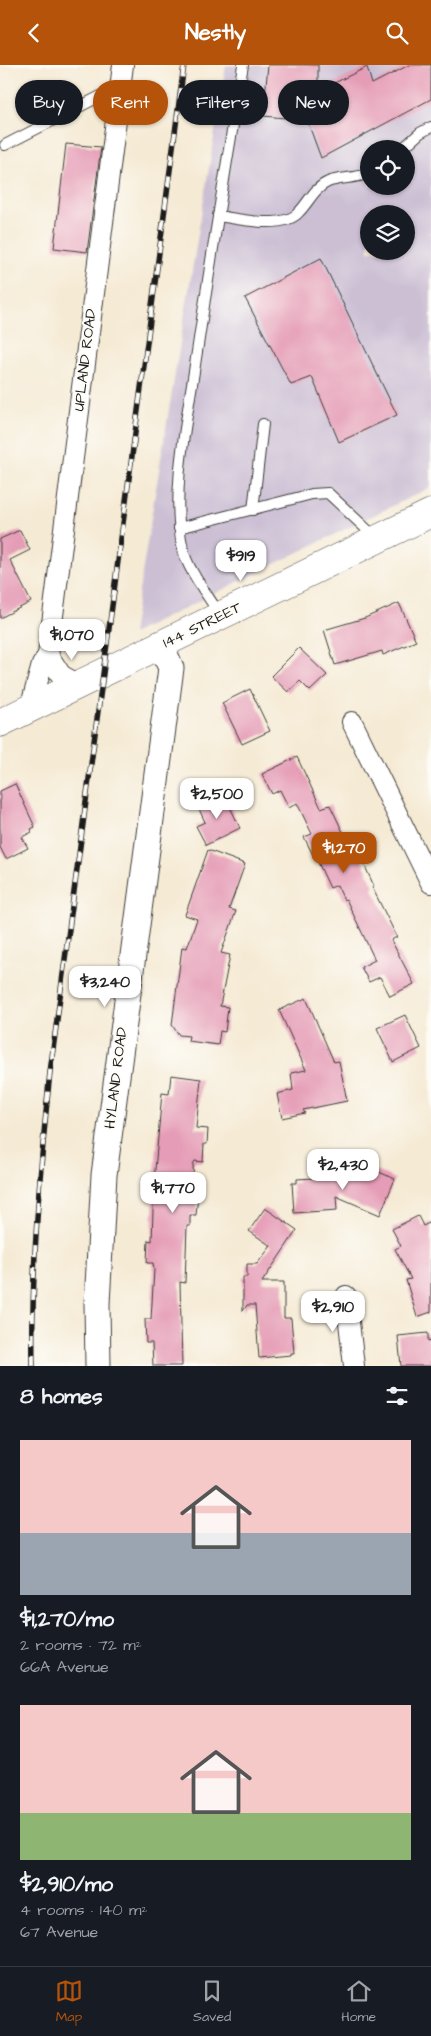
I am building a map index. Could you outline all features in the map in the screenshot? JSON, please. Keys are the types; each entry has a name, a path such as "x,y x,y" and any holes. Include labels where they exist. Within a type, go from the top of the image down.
{"main road":[{"name":"144 STREET","path":"0,723 431,513"}],"street":[{"name":"UPLAND ROAD","path":"121,80 123,65"},
{"name":"UPLAND ROAD","path":"30,709 42,665 48,655 115,125"},
{"name":"HYLAND ROAD","path":"98,1366 97,1304 104,1175 170,668 161,645"},
{"path":"48,655 61,675 79,685"},
{"path":"352,722 431,883"},
{"path":"346,1296 354,1366"}],"lane":[{"path":"221,616 197,579 183,551 177,517 183,444 243,65"},
{"path":"5,145 93,99"},
{"path":"412,140 431,127"},
{"path":"218,217 278,223 298,214 316,190 329,181 360,177"},
{"path":"252,510 263,424"},
{"path":"179,528 312,494 328,493 377,539"}],"shaded area":[{"path":"226,65 431,65 431,487 132,634 216,125 268,125 268,80 224,80"}],"building":[{"path":"268,65 318,65 318,80 278,80 278,117 268,116"},
{"path":"409,65 431,65 431,99 321,158 309,125 349,125 349,80 340,80 367,67 372,84"},
{"path":"66,144 101,147 87,252 54,248"},
{"path":"321,258 397,415 339,442 312,377 291,385 245,298"},
{"path":"20,530 30,550 10,560 31,602 0,618 0,539"},
{"path":"399,603 416,641 383,655 382,651 335,665 324,630 365,618"},
{"path":"299,648 327,675 310,691 300,681 288,692 271,676"},
{"path":"250,689 270,731 242,744 222,703"},
{"path":"297,757 321,808 330,805 352,851 357,849 374,886 372,887 397,937 391,940 414,984 390,996 380,977 369,982 361,967 375,960 346,899 344,900 337,885 330,888 304,837 312,834 297,803 289,808 280,790 272,794 262,774"},
{"path":"15,784 35,827 31,829 32,832 22,837 28,848 6,859 0,847 0,791"},
{"path":"224,794 240,828 206,845 196,826 205,822 198,807"},
{"path":"208,850 245,864 229,909 236,911 221,953 230,955 220,1006 228,1007 225,1032 220,1031 218,1045 188,1041 189,1036 179,1035 172,1025 182,947 187,948 197,919 185,915"},
{"path":"306,998 334,1062 339,1061 347,1101 303,1110 305,1113 282,1118 277,1094 293,1090 291,1073 306,1070 279,1010"},
{"path":"405,1015 421,1048 393,1062 377,1028"},
{"path":"171,1075 201,1079 196,1128 208,1129 207,1144 204,1144 203,1162 195,1161 193,1164 194,1196 198,1196 196,1215 190,1215 190,1226 187,1226 185,1283 180,1282 182,1366 153,1366 152,1343 146,1343 145,1319 151,1319 154,1270 153,1263 147,1263 148,1240 152,1241 154,1181 162,1093 169,1094"},
{"path":"363,1165 395,1179 380,1215 336,1196 337,1210 294,1213 292,1183 297,1183 297,1179 348,1176 352,1166 361,1170"},
{"path":"265,1208 297,1230 262,1282 284,1282 284,1318 291,1318 294,1353 291,1353 291,1355 259,1358 255,1305 247,1305 243,1311 243,1277 247,1277 247,1264 257,1264 271,1246 249,1231"},
{"path":"418,1216 423,1226 431,1222 431,1312 417,1317 406,1280 411,1279 395,1249 401,1246 392,1229"},
{"path":"428,1333 428,1341 431,1340 431,1366 401,1366 398,1336"}],"railway":[{"path":"33,1366 35,1256 50,1072 184,65"}]}
